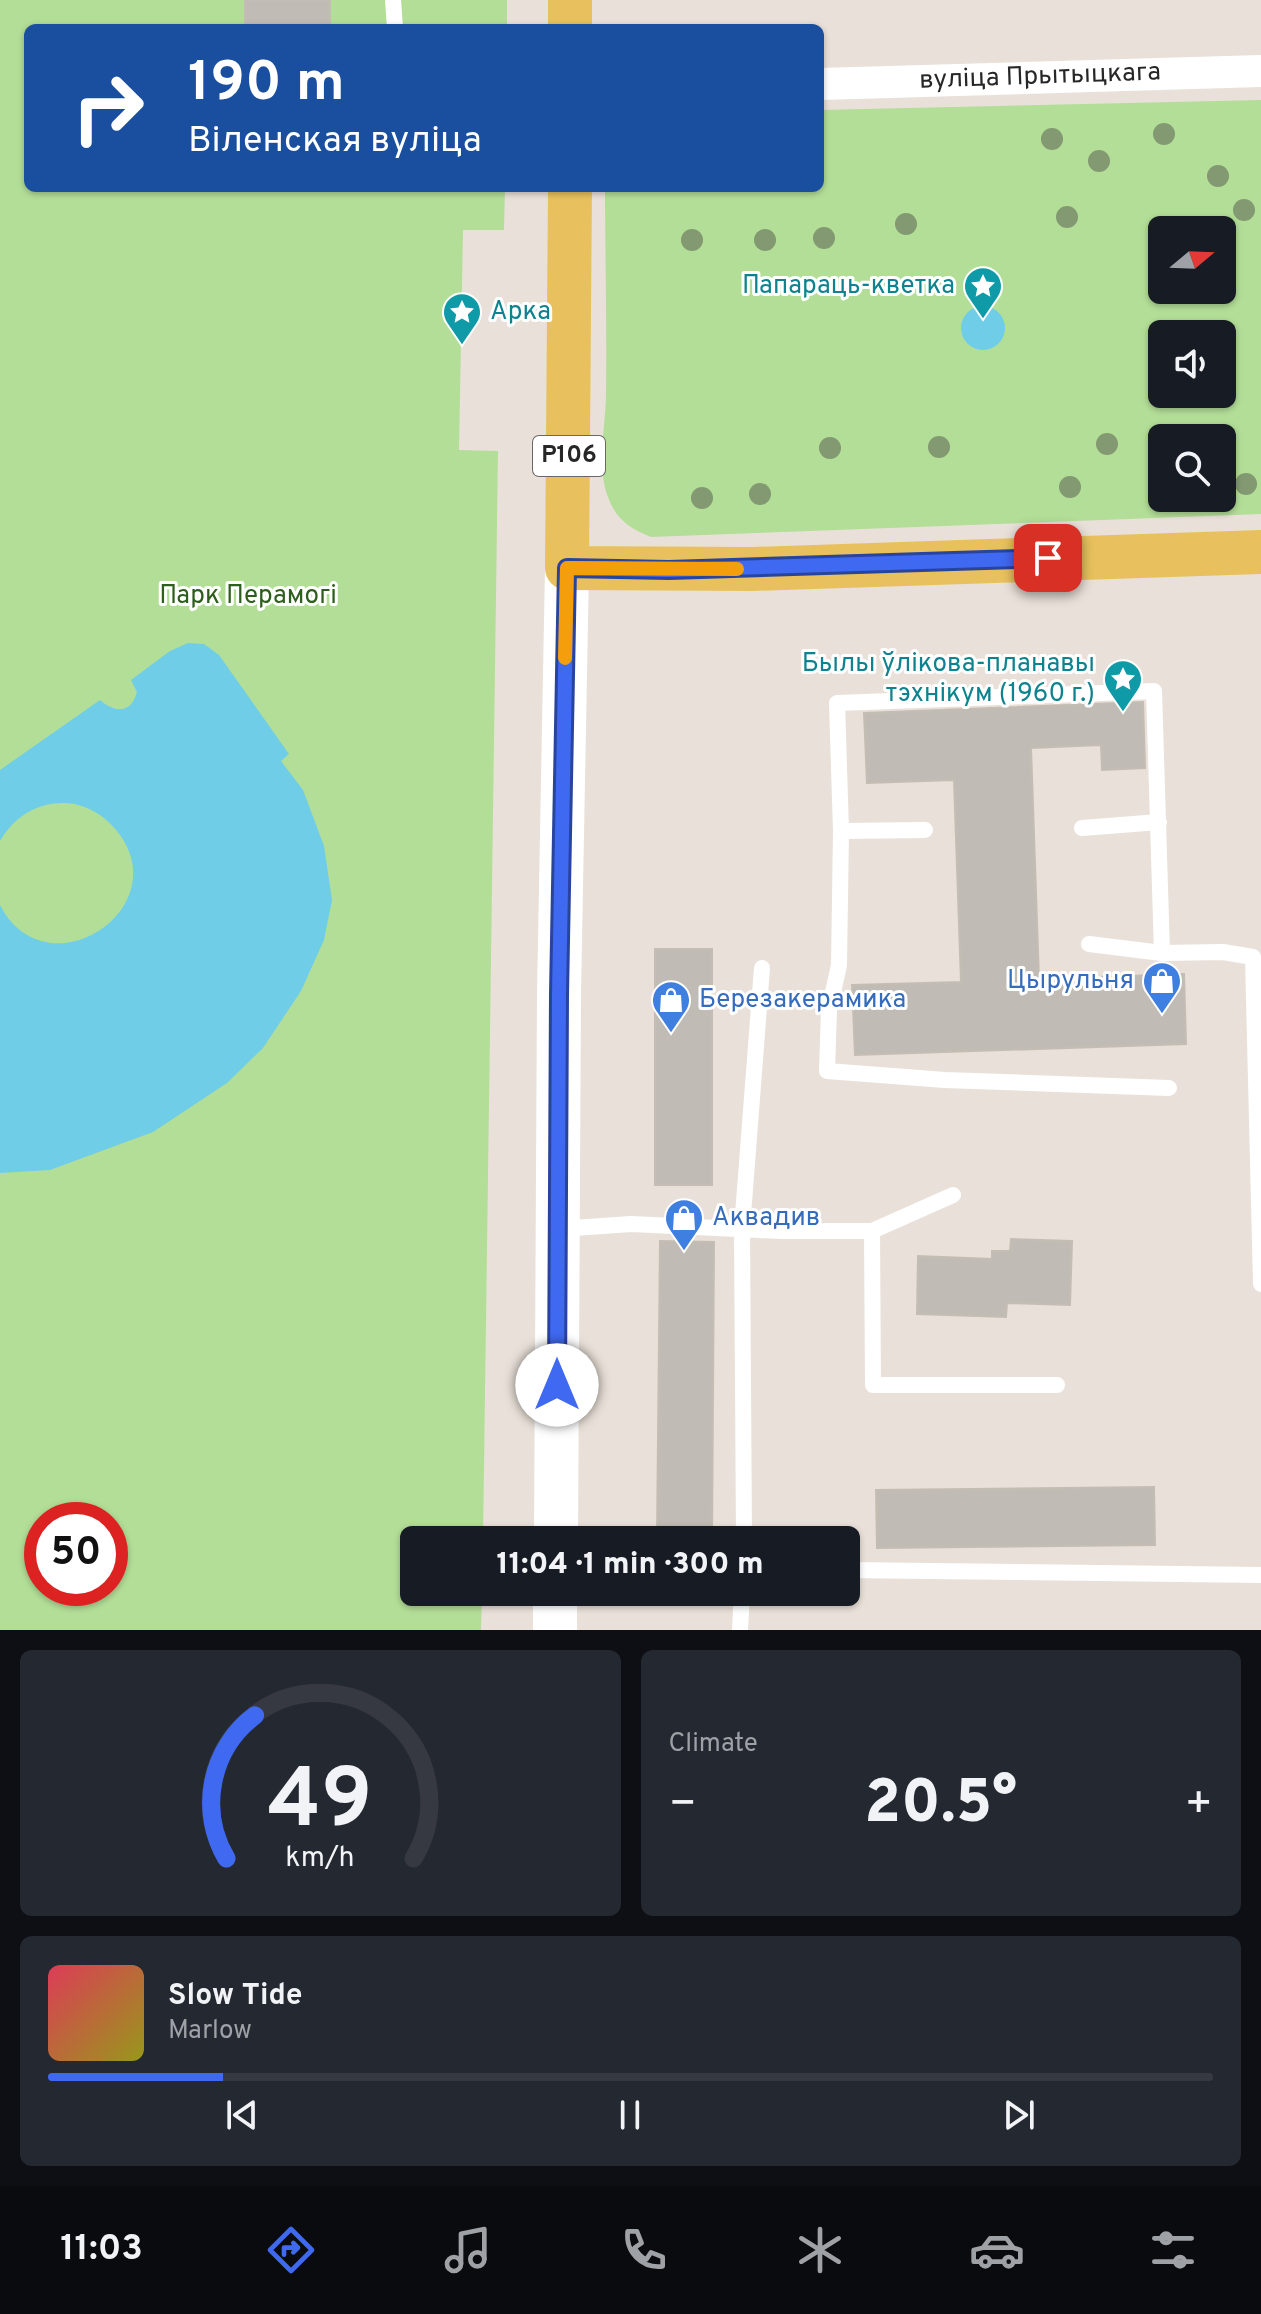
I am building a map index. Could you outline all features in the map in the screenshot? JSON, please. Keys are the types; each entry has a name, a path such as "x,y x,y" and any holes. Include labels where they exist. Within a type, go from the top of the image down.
{"main road":[{"path":"570,0 570,24"},
{"name":"Р106","path":"556,1526 570,192"},
{"path":"567,568 752,569 1261,552"},
{"path":"555,1606 555,1630"}],"street":[{"name":"вуліца Прытыцкага","path":"824,84 1261,71"}],"lane":[{"path":"393,0 395,24"},
{"path":"1162,953 1154,691 837,703 841,831 839,965 829,1010 827,1071 945,1080 1169,1088"},
{"path":"1082,828 1159,822"},
{"path":"841,831 925,830"},
{"path":"1089,944 1162,953 1223,952 1253,957 1261,1284"},
{"path":"744,1526 742,1228 762,968"},
{"path":"558,1229 631,1224 872,1231 953,1195"},
{"path":"872,1231 873,1385 1057,1385"},
{"path":"860,1570 1261,1575"},
{"path":"740,1630 741,1606"}],"green space":[{"name":"Парк Перамогі","path":"0,0 507,0 507,24 24,24 24,192 505,192 504,230 463,230 459,450 498,451 483,1526 400,1526 400,1606 482,1606 481,1630 0,1630"},
{"path":"1261,100 1261,514 651,537 625,523 615,512 604,485 602,445 606,405 605,192 824,192 824,110"}],"water":[{"path":"983,306 999,312 1005,328 999,344 983,350 967,344 961,328 967,312"},
{"path":"188,643 204,644 219,655 289,754 281,761 303,790 324,846 332,900 324,940 301,991 263,1048 227,1083 153,1132 50,1170 0,1173 0,905 21,931 46,942 74,941 99,931 119,912 131,888 132,860 112,825 94,811 73,804 55,803 36,808 19,818 0,841 0,770 100,700 117,709 127,708 137,692 131,680 170,651"}],"building":[{"path":"245,0 330,0 330,24 245,24"},
{"path":"1143,702 1145,768 1102,770 1101,745 1031,748 1039,979 1184,974 1186,1044 855,1055 852,985 961,982 954,780 867,783 864,713"},
{"path":"655,949 712,949 712,1185 655,1185"},
{"path":"1011,1239 1072,1241 1070,1305 1007,1303 1006,1317 917,1314 918,1256 992,1259 992,1251 1010,1251"},
{"path":"660,1241 714,1242 712,1526 657,1526"},
{"path":"1154,1487 1155,1545 877,1548 876,1490"}],"slow traffic":[{"path":"565,658 567,568 737,569"}],"place":[{"name":"Папараць-кветка","path":"983,320"},
{"name":"Арка","path":"462,346"},
{"name":"Былы ўлікова-планавы тэхнікум (1960 г.)","path":"1123,713"},
{"name":"Цырульня","path":"1162,1015"},
{"name":"Березакерамика","path":"671,1034"},
{"name":"Аквадив","path":"684,1252"}],"route":[{"path":"557,1385 559,994 567,568 752,569 1048,558"}]}
